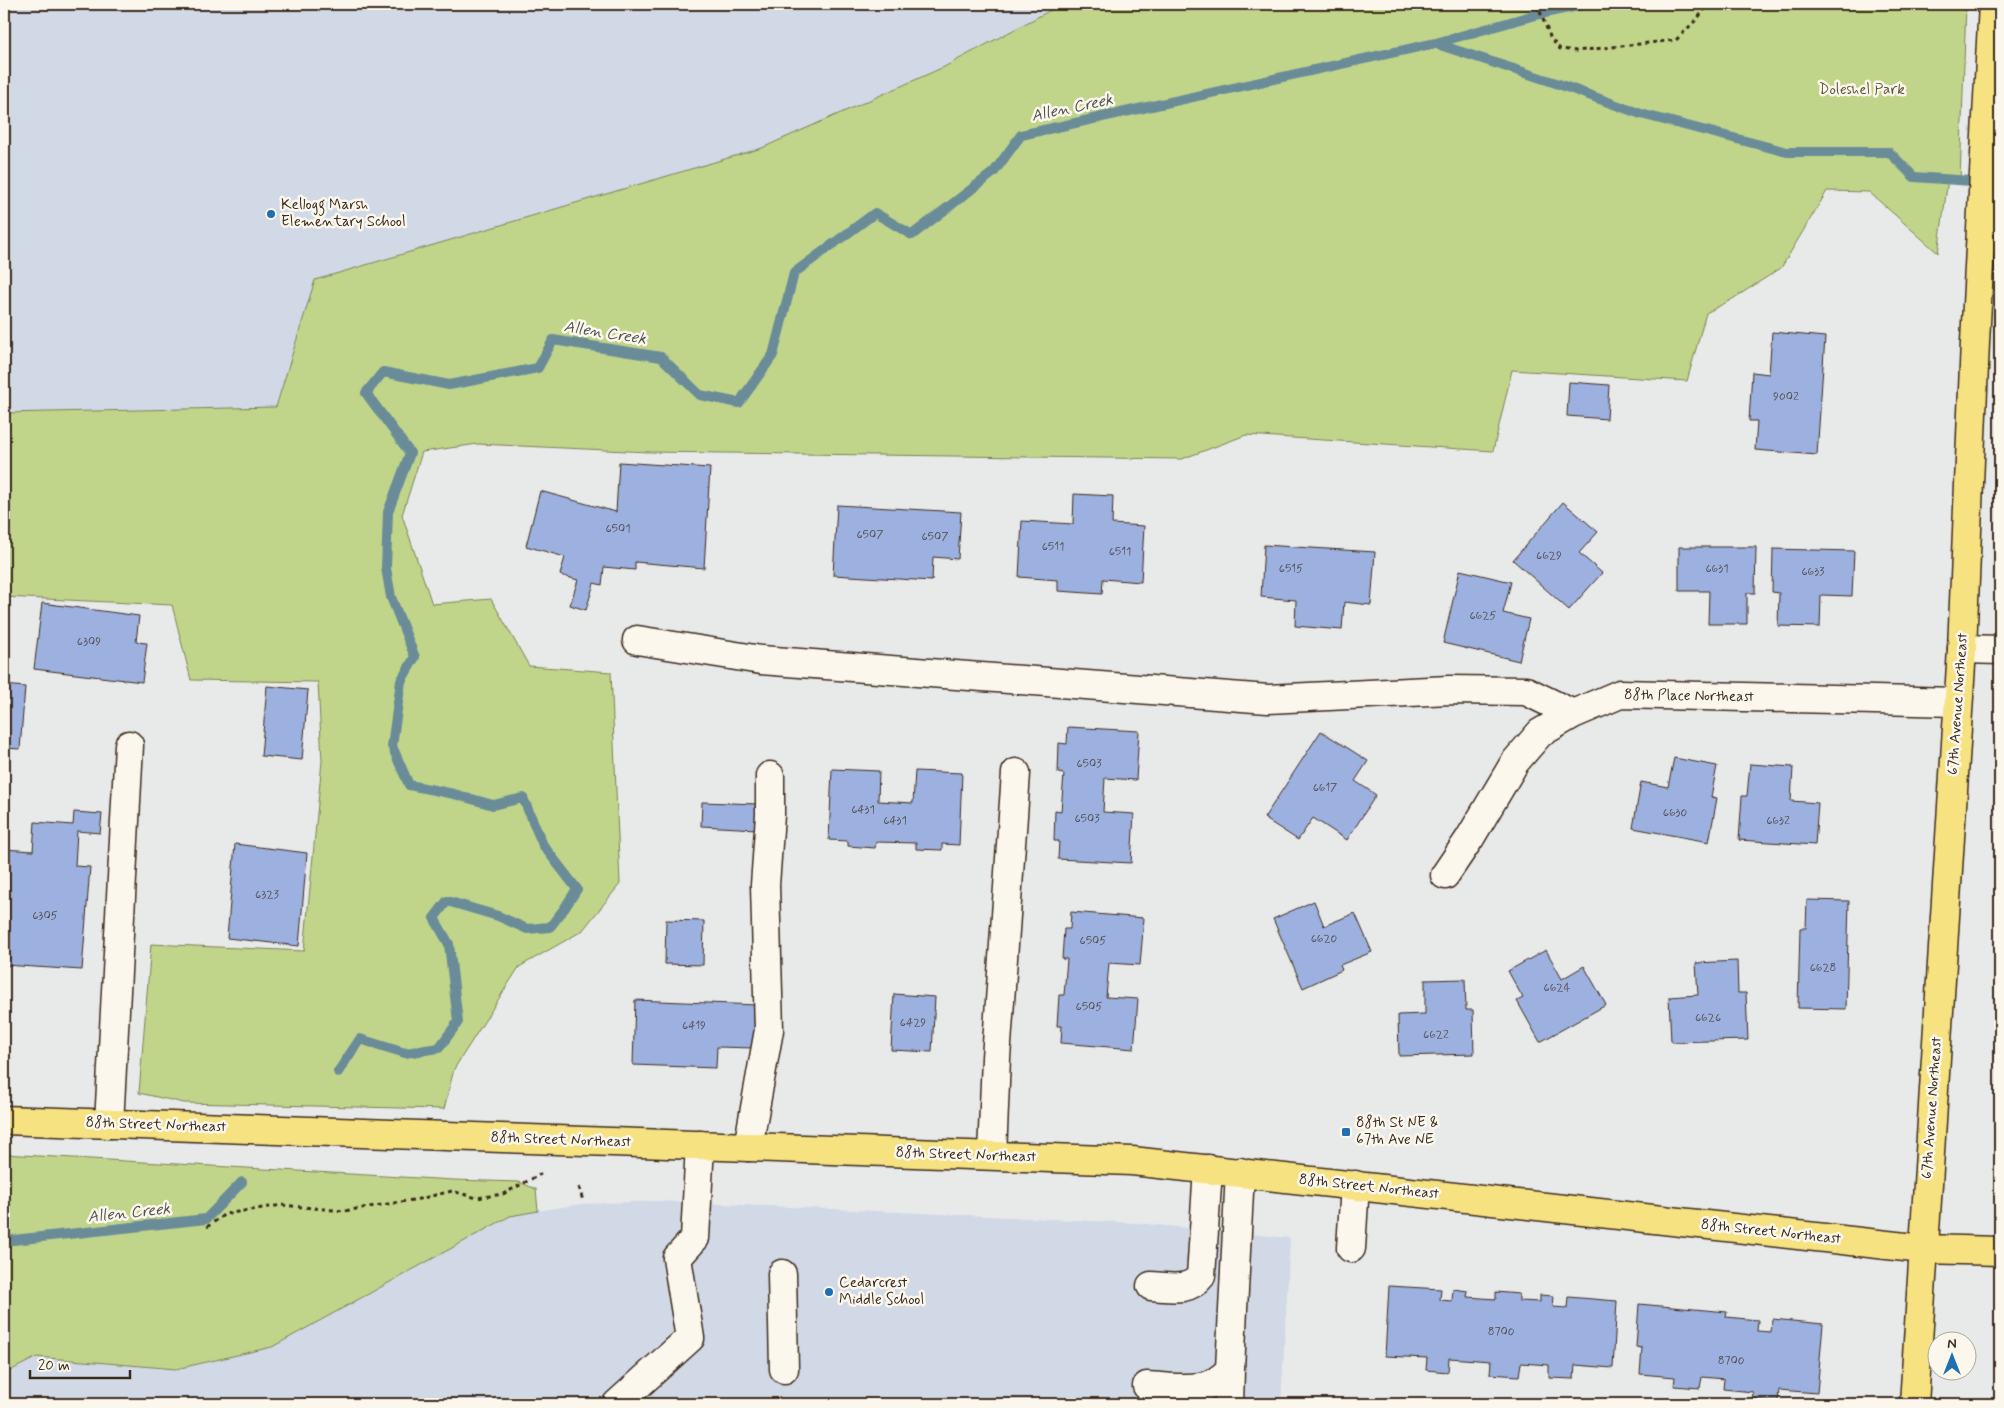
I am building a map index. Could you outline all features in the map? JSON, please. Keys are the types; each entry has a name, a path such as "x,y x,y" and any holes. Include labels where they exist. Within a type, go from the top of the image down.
{"main road":[{"name":"67th Avenue Northeast","path":"1914,1404 1962,649 1993,4"},
{"name":"88th Street Northeast","path":"4,1120 1132,1161 1923,1249 2000,1251"}],"street":[{"path":"637,640 761,660 1268,699 1449,690 1526,691 1574,714"},
{"path":"1962,649 2000,650"},
{"name":"88th Place Northeast","path":"1445,875 1470,838 1515,762 1540,732 1574,714 1620,694 1958,702"},
{"path":"109,1124 129,745"},
{"path":"992,1156 996,1058 1016,772"},
{"path":"748,1147 760,1070 769,1030 765,885 770,815 770,776"},
{"path":"617,1404 690,1338 677,1258 695,1238 700,1146"},
{"path":"1152,1286 1185,1287 1195,1284 1201,1276 1208,1169"},
{"path":"1229,1404 1240,1172"},
{"path":"1352,1248 1355,1185"},
{"path":"782,1274 784,1369"},
{"path":"1147,1386 1205,1387 1219,1381 1230,1369"}],"path":[{"path":"1537,4 1551,40 1560,49 1576,51 1676,40 1697,20 1709,4"},
{"path":"207,1227 225,1214 282,1205 344,1211 419,1199 452,1191 477,1198 503,1194 541,1174"},
{"path":"579,1187 584,1201"}],"shaded area":[{"name":"Kellogg Marsh Elementary School","path":"4,4 1062,4 944,67 762,148 315,280 276,407 4,413"},
{"name":"Cedarcrest Middle School","path":"657,1201 1136,1223 1290,1238 1281,1404 4,1404 4,1374 37,1357 176,1369 272,1347 510,1215 583,1204"}],"green space":[{"name":"Doleshel Park","path":"1062,4 1966,4 1960,180 1948,179 1938,253 1869,192 1827,191 1781,268 1731,300 1706,313 1687,381 1512,370 1493,451 1246,435 1182,459 649,452 478,444 422,452 402,515 432,604 491,599 529,666 611,672 620,884 582,931 519,967 454,1069 444,1109 184,1103 139,1093 151,944 304,951 322,761 318,682 191,680 172,605 4,597 4,413 276,407 315,280 762,148 944,67"},
{"path":"4,1154 453,1180 519,1182 536,1189 538,1211 510,1216 272,1347 176,1369 37,1357 4,1374"}],"building":[{"path":"1772,332 1825,337 1817,455 1755,450 1757,421 1749,421 1752,372 1769,374"},
{"path":"1569,382 1609,385 1607,419 1567,416"},
{"path":"619,462 710,468 704,568 635,562 635,570 604,567 602,585 594,583 586,610 570,605 578,580 560,575 565,557 526,546 540,491 616,512"},
{"path":"1074,494 1113,496 1112,524 1144,526 1141,582 1103,579 1102,594 1058,591 1058,580 1019,577 1022,521 1073,524"},
{"path":"1563,502 1598,532 1579,553 1602,573 1569,610 1513,560"},
{"path":"837,505 961,512 958,559 933,557 932,581 833,575"},
{"path":"1264,545 1375,552 1371,605 1344,602 1342,630 1295,626 1296,600 1261,597"},
{"path":"1679,547 1756,547 1755,593 1747,593 1747,624 1708,624 1709,591 1679,591"},
{"path":"1773,549 1854,551 1852,596 1821,595 1820,627 1778,626 1779,593 1772,592"},
{"path":"1460,570 1511,582 1503,613 1529,619 1519,661 1443,643"},
{"path":"42,603 139,616 136,642 147,643 142,682 34,669"},
{"path":"4,685 25,687 20,749 4,748"},
{"path":"267,686 308,690 302,760 261,756"},
{"path":"1068,727 1139,731 1136,780 1105,778 1103,812 1134,814 1131,863 1058,859 1059,841 1054,841 1055,810 1061,811 1064,774 1058,773 1059,743 1067,744"},
{"path":"1321,731 1368,761 1355,781 1376,795 1347,840 1313,818 1298,840 1264,818"},
{"path":"1674,758 1717,766 1711,797 1717,798 1709,842 1633,828 1641,782 1668,787"},
{"path":"1750,764 1793,767 1791,801 1818,803 1815,845 1739,840 1742,796 1747,796"},
{"path":"832,769 879,771 878,801 913,803 915,771 962,773 959,845 942,844 942,850 916,849 916,843 876,842 875,848 848,846 848,841 829,840"},
{"path":"702,802 758,804 757,829 701,826"},
{"path":"74,812 102,814 100,833 77,831 75,866 90,867 82,970 4,965 4,849 33,851 35,822 73,825"},
{"path":"235,844 307,853 299,946 227,938"},
{"path":"1807,900 1849,901 1846,1009 1798,1008 1800,928 1806,928"},
{"path":"1314,901 1324,926 1355,913 1372,952 1340,965 1342,970 1303,988 1273,919"},
{"path":"1071,912 1144,918 1140,965 1109,963 1106,997 1138,999 1134,1049 1061,1043 1062,1026 1057,1026 1059,995 1064,995 1067,959 1062,959 1064,929 1070,929"},
{"path":"666,920 704,921 703,965 665,964"},
{"path":"1546,950 1562,979 1584,966 1606,1005 1540,1042 1517,1001 1523,998 1508,971"},
{"path":"1737,961 1738,993 1746,993 1748,1040 1671,1042 1669,997 1698,995 1696,963"},
{"path":"1465,979 1466,1010 1473,1010 1474,1054 1399,1056 1398,1015 1425,1014 1425,980"},
{"path":"894,994 935,997 932,1052 891,1050"},
{"path":"635,1000 756,1005 754,1048 717,1047 716,1068 633,1065"},
{"path":"1389,1286 1441,1289 1440,1300 1452,1301 1453,1289 1468,1291 1467,1297 1496,1299 1496,1292 1519,1294 1519,1301 1540,1302 1540,1295 1554,1296 1553,1307 1567,1308 1568,1297 1617,1301 1613,1368 1575,1365 1574,1379 1549,1378 1549,1365 1521,1363 1519,1376 1490,1374 1491,1361 1449,1358 1448,1372 1426,1370 1427,1358 1385,1356"},
{"path":"1639,1304 1727,1312 1726,1317 1758,1320 1757,1331 1771,1332 1772,1319 1823,1324 1817,1393 1779,1390 1778,1401 1752,1399 1753,1392 1723,1389 1724,1379 1702,1377 1700,1388 1674,1386 1675,1377 1640,1374 1642,1348 1636,1347"}],"waterway":[{"name":"Allen Creek","path":"338,1072 360,1039 405,1053 439,1048 458,1022 449,944 434,918 447,901 498,916 527,929 550,927 577,889 543,845 523,798 493,805 454,794 409,785 392,746 401,681 415,657 391,597 386,568 388,512 410,453 366,393 383,372 449,385 538,368 553,340 661,357 700,395 739,403 773,355 794,273 875,213 912,235 994,172 1021,135 1436,43 1535,15 1587,4"},
{"path":"1437,44 1553,82 1641,114 1787,152 1889,152 1914,177 2000,183"},
{"name":"Allen Creek","path":"4,1241 206,1219 242,1182"}],"place":[{"name":"Kellogg Marsh Elementary School","path":"271,214"},
{"name":"88th St NE & 67th Ave NE","path":"1346,1132"},
{"name":"Cedarcrest Middle School","path":"829,1292"}]}
